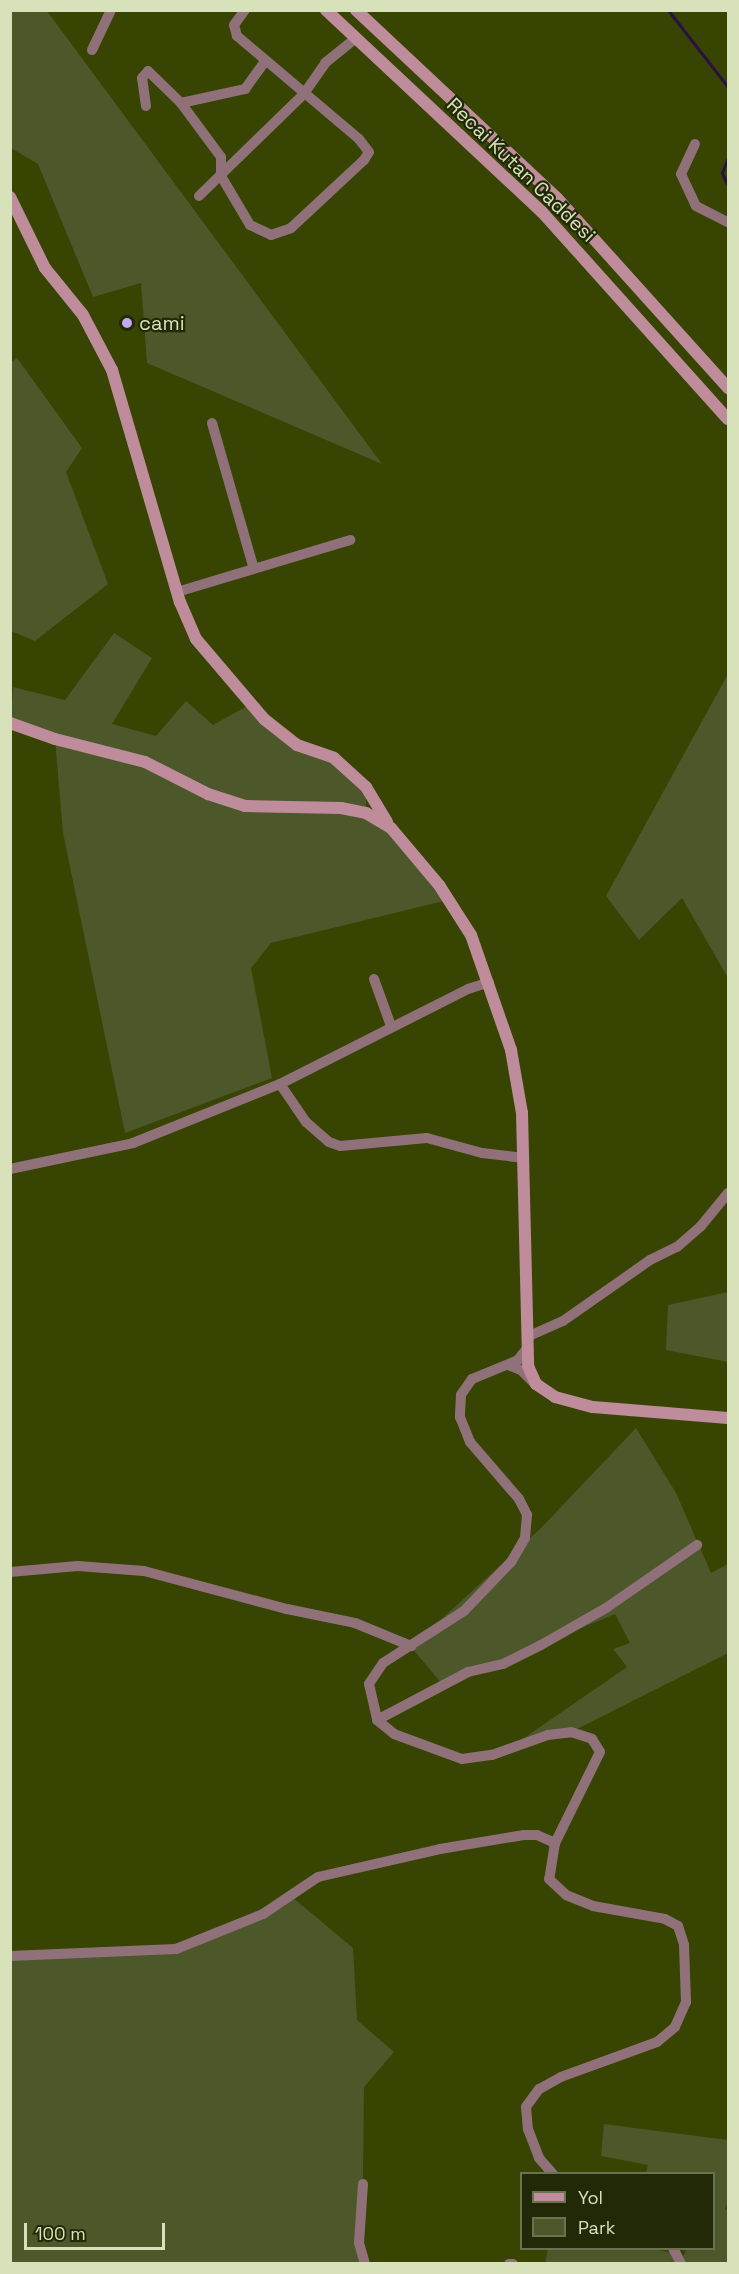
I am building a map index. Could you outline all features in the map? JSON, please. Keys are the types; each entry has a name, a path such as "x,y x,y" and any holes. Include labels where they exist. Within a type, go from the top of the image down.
{"street":[{"path":"92,50 111,10"},
{"path":"146,106 142,78 148,70 180,103 221,157 221,176 250,225 272,235 291,228 364,160 369,152 358,139 303,95 237,36 234,25 245,10"},
{"name":"Recai Kutan Caddesi","path":"326,10 542,212 729,419"},
{"name":"Recai Kutan Caddesi","path":"356,10 557,198 729,388"},
{"path":"199,196 303,95 325,63 356,38"},
{"path":"180,103 245,89 266,61"},
{"path":"695,144 681,174 696,206 729,222"},
{"path":"11,198 45,268 83,315 112,370 177,592 196,639 264,719 297,745 334,758 366,787 391,828 439,885 471,935 511,1050 522,1113 524,1291 528,1366 536,1384"},
{"path":"212,423 253,566"},
{"path":"177,592 253,566 350,540"},
{"path":"10,723 55,739 146,762 208,794 245,806 341,808 366,813 391,828"},
{"path":"374,979 392,1026"},
{"path":"10,1169 133,1143 280,1084 392,1026 489,982"},
{"path":"280,1084 306,1122 329,1142 340,1146 427,1138 482,1153 524,1158"},
{"path":"551,2172 535,2149 528,2129 526,2106 539,2090 561,2077 657,2042 675,2027 686,2002 684,1945 678,1926 665,1919 593,1906 566,1895 549,1879 555,1843 600,1752 592,1739 571,1732 548,1735 492,1755 462,1759 415,1744 377,1720 369,1684 383,1663 464,1611 510,1562 525,1538 527,1515 519,1499 470,1442 460,1417 461,1395 472,1379 518,1360 528,1341 562,1321 650,1260 677,1247 701,1226 729,1193"},
{"path":"507,1365 521,1370 536,1384 555,1396 593,1407 729,1418"},
{"path":"377,1720 468,1672 503,1664 541,1645 606,1608 697,1545"},
{"path":"10,1572 41,1573 78,1566 144,1571 287,1609 356,1623 411,1647"},
{"path":"10,1956 176,1949 263,1914 318,1877 428,1851 524,1835 537,1835 555,1843"},
{"path":"363,2184 359,2242 365,2264"},
{"path":"674,2250 681,2264"}],"green space":[{"path":"11,10 47,11 382,464 147,363 141,283 93,297 38,164 11,148"},
{"path":"17,358 82,448 66,472 108,584 35,641 11,631 10,363"},
{"path":"114,633 152,658 112,724 156,736 186,701 213,725 251,704 297,745 334,758 366,787 366,813 391,828 448,900 271,943 251,968 272,1078 125,1133 63,833 55,739 11,723 13,687 65,700"},
{"path":"728,674 728,978 682,898 639,940 606,896"},
{"path":"728,1292 728,1362 666,1350 668,1305"},
{"path":"636,1428 676,1493 711,1573 728,1564 728,1653 571,1732 508,1749 627,1667 613,1649 630,1643 615,1614 443,1685 411,1647 542,1527"},
{"path":"292,1897 353,1948 357,2020 394,2052 364,2087 362,2261 367,2263 11,2263 10,1956 176,1949"},
{"path":"604,2124 728,2140 728,2202 725,2209 728,2211 728,2263 545,2264 548,2250 658,2250 677,2254 681,2260 686,2250 715,2250 715,2172 646,2172 648,2165 601,2156"}],"waterway":[{"path":"668,10 728,87"},
{"path":"728,157 722,173 728,186"}],"place":[{"name":"cami","path":"127,323"}]}
